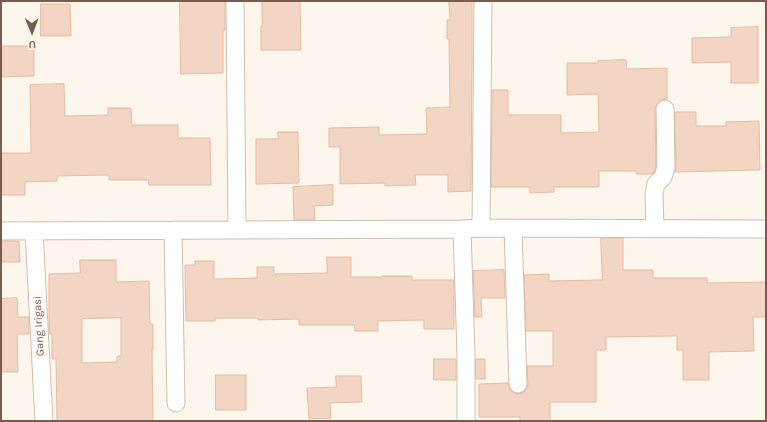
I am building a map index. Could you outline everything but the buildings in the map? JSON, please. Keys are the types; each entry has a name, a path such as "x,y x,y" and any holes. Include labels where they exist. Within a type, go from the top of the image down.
{"street":[{"path":"235,1 237,230"},
{"path":"481,228 482,1"},
{"path":"655,229 654,194 656,184 663,177 666,167 665,109"},
{"path":"1,231 481,228 766,229"},
{"path":"513,228 518,384"},
{"path":"462,229 466,354 466,421"},
{"path":"173,230 176,403"},
{"name":"Gang Irigasi","path":"34,231 44,421"}]}
